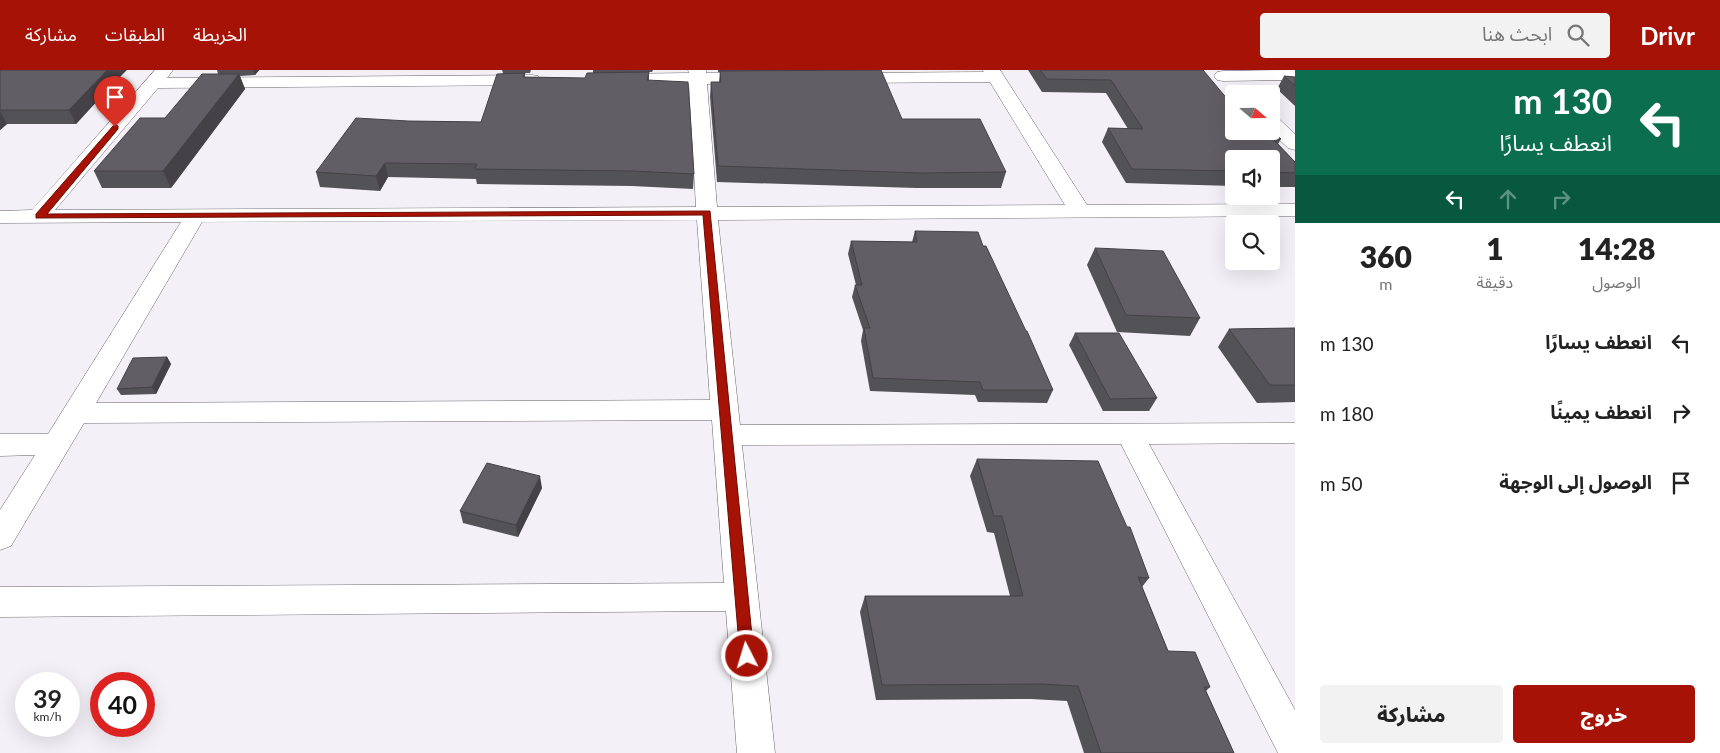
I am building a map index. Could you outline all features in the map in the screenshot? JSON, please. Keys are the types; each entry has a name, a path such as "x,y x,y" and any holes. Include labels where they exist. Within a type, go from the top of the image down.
{"street":[{"path":"826,78 993,73 1080,211"},
{"path":"1220,73 1295,75"},
{"path":"1220,73 1233,85"},
{"path":"599,80 697,74 777,78"},
{"path":"697,74 707,213 756,753"},
{"path":"40,216 159,76 549,80"},
{"path":"1280,130 1295,144"},
{"path":"0,216 1294,211"},
{"path":"0,537 196,215"},
{"path":"76,413 726,423 1129,433 1295,433"},
{"path":"1129,433 1295,747"},
{"path":"0,445 57,444"},
{"path":"0,602 742,597"}],"building":[{"path":"0,70 107,70 69,110 0,110"},
{"path":"881,70 902,119 980,119 1006,172 920,173 718,166 711,82 721,82 720,71"},
{"path":"1040,70 1203,70 1225,96 1225,140 1274,140 1295,162 1295,173 1280,172 1280,150 1225,150 1225,171 1132,169 1108,128 1143,129 1111,80 1047,79"},
{"path":"649,72 647,80 688,82 694,174 632,171 475,169 477,164 385,163 376,176 316,172 356,118 481,122 497,74 525,73 523,77 585,78 587,73"},
{"path":"202,74 239,74 163,171 94,171 140,118 165,118"},
{"path":"1284,76 1295,77 1295,86"},
{"path":"915,231 978,232 983,246 986,246 1027,331 1053,390 983,390 980,382 873,378 864,328 870,328 855,285 862,285 851,241 917,242"},
{"path":"1095,248 1163,251 1200,318 1126,315"},
{"path":"1295,328 1295,385 1270,385 1229,329"},
{"path":"1075,333 1119,333 1157,398 1110,399"},
{"path":"167,357 152,387 117,389 133,358"},
{"path":"977,459 1098,461 1127,527 1130,527 1149,578 1138,577 1168,651 1195,652 1210,687 1204,687 1234,753 1101,753 1078,686 1042,684 882,685 865,596 1023,596 1002,516 994,516"},
{"path":"487,463 540,476 516,525 460,511"}],"route":[{"path":"115,127 40,216 707,213 747,656"}]}
